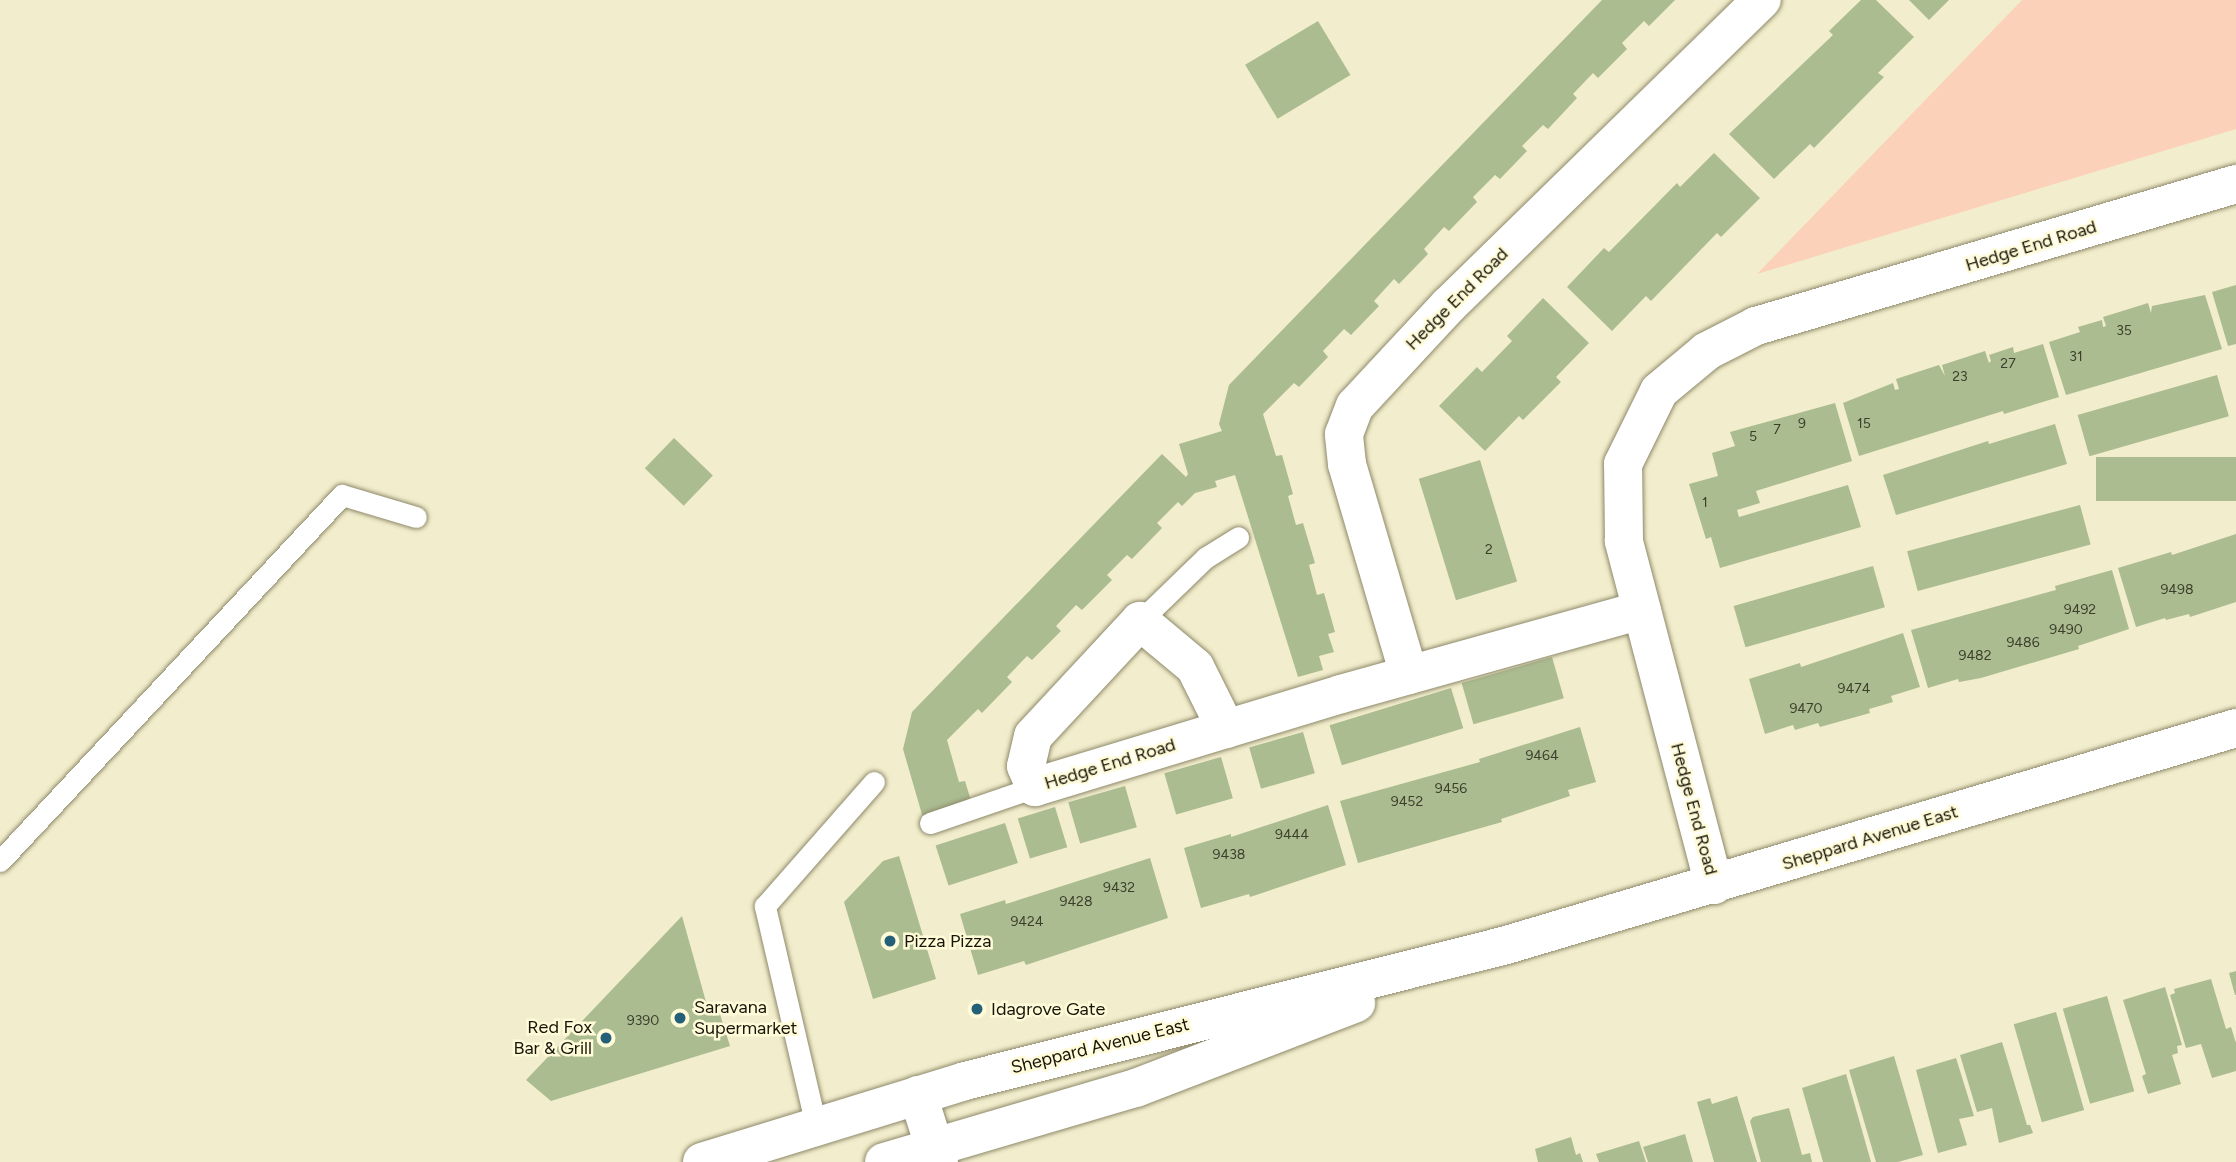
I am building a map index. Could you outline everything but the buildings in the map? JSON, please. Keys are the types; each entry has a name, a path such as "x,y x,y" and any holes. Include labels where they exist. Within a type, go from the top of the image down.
{"street":[{"name":"Hedge End Road","path":"1409,675 1347,464 1344,434 1355,406 1449,305 1762,0"},
{"name":"Hedge End Road","path":"1714,885 1624,541 1623,464 1659,391 1707,351 1756,326 2236,184"},
{"name":"Hedge End Road","path":"1140,621 1033,736 1026,766 1035,787 1409,675 1641,610"},
{"path":"1140,621 1195,667 1226,729"},
{"name":"Sheppard Avenue East","path":"702,1162 918,1095 1114,1041 1503,946 2236,728"},
{"name":"Sheppard Avenue East","path":"884,1162 937,1155 1136,1088 1503,946"},
{"path":"918,1095 937,1155"}],"lane":[{"path":"0,861 342,495 416,517"},
{"name":"Hedge End Road","path":"1140,621 1205,558 1238,537"},
{"path":"816,1126 765,906 874,782"},
{"path":"930,823 1035,787"}],"shaded area":[{"path":"2022,0 2236,0 2236,129 1757,274"}],"place":[{"name":"Pizza Pizza","path":"890,941"},
{"name":"Idagrove Gate","path":"977,1009"},
{"name":"Saravana Supermarket","path":"680,1018"},
{"name":"Red Fox Bar & Grill","path":"606,1038"}]}
